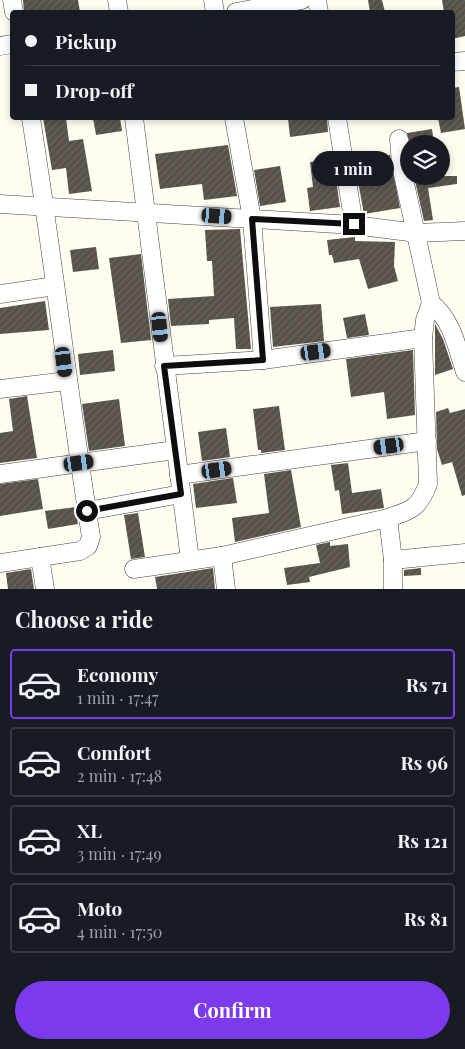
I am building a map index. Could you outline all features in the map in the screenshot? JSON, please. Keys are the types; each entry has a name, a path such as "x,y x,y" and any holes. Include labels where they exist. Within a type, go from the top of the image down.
{"street":[{"path":"247,10 302,0"},
{"path":"0,563 80,550 88,546 91,537 67,381 45,206 31,120"},
{"path":"134,120 148,212 164,366 190,560"},
{"path":"234,120 252,219 263,360"},
{"path":"337,120 354,224"},
{"path":"134,569 222,556 388,518 405,512 421,502 428,484 424,338 425,320 431,303 401,165 399,139"},
{"path":"0,204 354,224 417,233 465,231"},
{"path":"0,294 55,286"},
{"path":"431,303 442,312 450,327 465,372"},
{"path":"164,366 263,360 424,338"},
{"path":"0,389 67,381"},
{"path":"179,475 427,441"},
{"path":"0,474 175,450"},
{"path":"87,511 181,494"},
{"path":"388,518 393,560 393,589"},
{"path":"393,560 465,553"},
{"path":"222,556 226,589"},
{"path":"40,557 45,589"}],"building":[{"path":"23,0 78,0 80,10 24,10"},
{"path":"368,0 382,0 384,10 370,10"},
{"path":"442,0 465,0 465,36 455,38 455,10 444,10"},
{"path":"459,87 465,129 441,133 438,120 455,120 455,88"},
{"path":"43,120 66,120 69,141 83,139 92,191 69,194 66,168 52,170"},
{"path":"93,120 120,120 122,131 96,135"},
{"path":"288,120 327,120 328,132 290,137"},
{"path":"432,129 433,135 408,135 407,133"},
{"path":"228,145 237,196 204,200 202,184 160,189 155,154"},
{"path":"390,155 400,208 364,214 354,160"},
{"path":"333,159 340,207 310,211 307,188 313,187 310,162"},
{"path":"280,166 286,202 260,206 254,170"},
{"path":"450,176 457,176 457,184 450,185"},
{"path":"416,185 450,185 428,188 433,220 424,221"},
{"path":"240,229 251,349 236,349 234,318 209,320 209,324 171,326 168,299 214,296 212,261 207,261 205,230"},
{"path":"355,237 355,241 395,242 394,266 398,281 368,289 359,259 334,263 332,255 329,255 327,240"},
{"path":"96,247 99,269 73,272 70,250"},
{"path":"141,254 151,340 121,343 109,258"},
{"path":"45,301 49,330 0,334 0,308"},
{"path":"321,304 324,341 273,347 270,307"},
{"path":"365,314 369,335 347,338 343,318"},
{"path":"435,324 443,339 453,369 435,375"},
{"path":"113,350 115,371 80,375 78,354"},
{"path":"413,350 415,415 387,419 384,392 351,397 346,359"},
{"path":"27,396 37,458 0,463 0,433 13,431 9,399"},
{"path":"119,399 125,446 89,451 82,404"},
{"path":"279,406 285,450 261,453 261,450 258,450 253,409"},
{"path":"448,408 450,413 465,409 465,495 462,496 452,462 442,465 437,449 436,412"},
{"path":"226,428 230,457 202,461 198,432"},
{"path":"348,463 352,493 381,489 384,508 342,514 339,490 335,491 331,465"},
{"path":"291,470 301,527 235,542 232,518 269,513 264,474"},
{"path":"233,478 237,503 196,508 193,484"},
{"path":"38,479 43,509 0,516 0,484"},
{"path":"76,507 78,524 48,529 45,511"},
{"path":"138,513 145,557 131,559 124,515"},
{"path":"330,542 330,546 348,544 350,567 309,577 310,582 287,585 284,568 320,563 316,545"},
{"path":"213,568 215,589 157,589 155,577"},
{"path":"421,568 421,575 404,576 404,570"},
{"path":"31,569 34,589 8,589 6,573"}],"route":[{"path":"87,511 181,494 164,366 263,360 252,219 354,224"}]}
